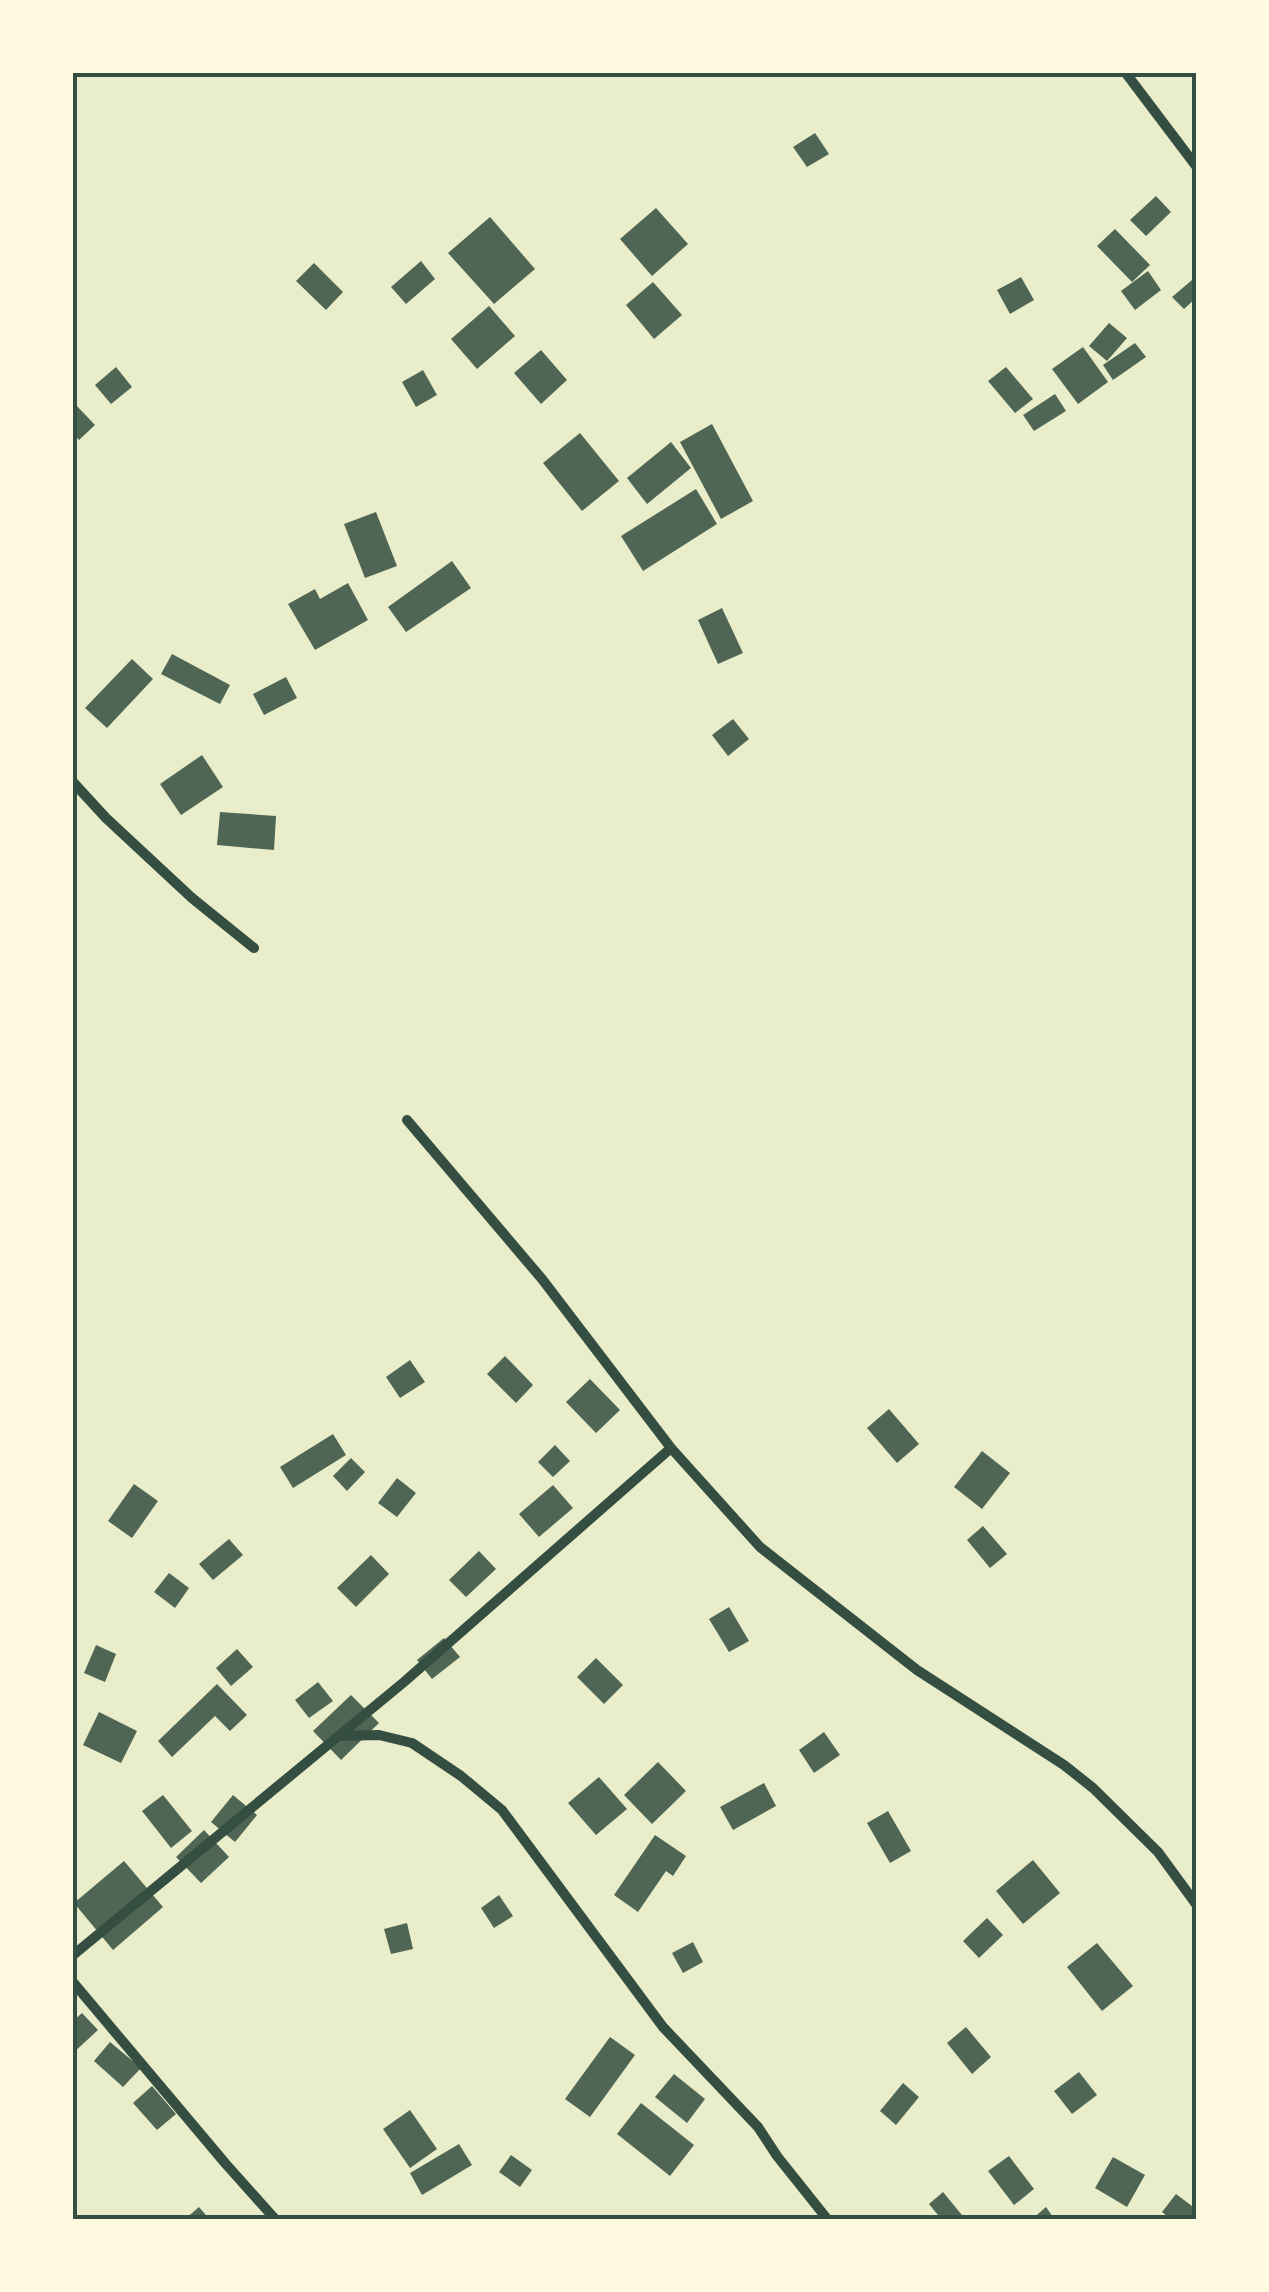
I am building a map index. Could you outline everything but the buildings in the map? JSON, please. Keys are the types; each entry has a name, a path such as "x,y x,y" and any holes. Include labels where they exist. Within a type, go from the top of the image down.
{"street":[{"path":"1125,72 1196,166"},
{"path":"72,781 192,898 254,948"},
{"path":"407,1120 542,1279 672,1448 760,1548 917,1670 1064,1764 1158,1852 1196,1904"},
{"path":"72,1956 338,1736 672,1448"},
{"path":"338,1736 379,1734 412,1743 502,1810 552,1872 663,2027 758,2127 776,2156 828,2220"},
{"path":"72,1980 276,2220"}]}
